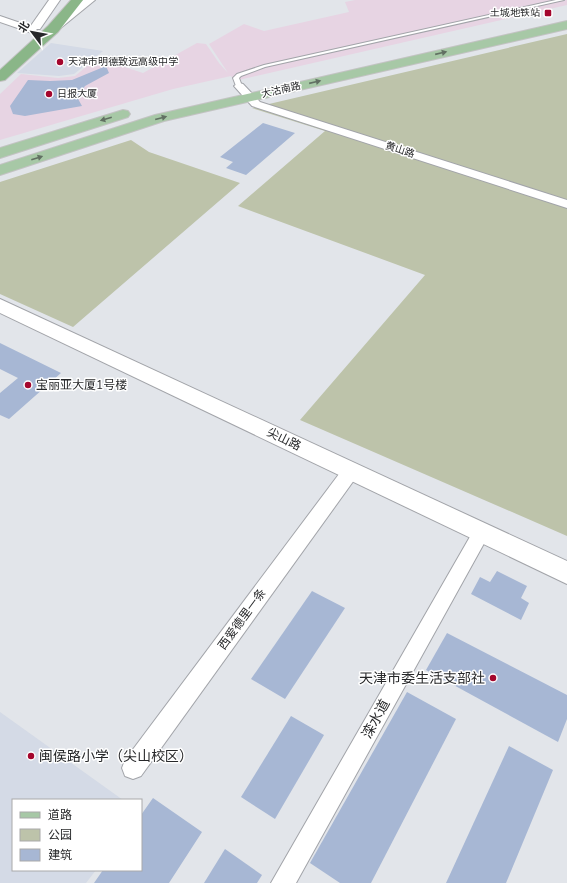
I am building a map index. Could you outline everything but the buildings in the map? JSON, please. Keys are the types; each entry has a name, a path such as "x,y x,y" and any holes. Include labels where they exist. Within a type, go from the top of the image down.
{"highway":[{"path":"21,39 67,0"},
{"path":"0,77 53,29 77,0"}],"main road":[{"path":"335,64 567,12"},
{"name":"大沽南路","path":"0,170 137,124 567,25"},
{"name":"大沽南路","path":"225,89 261,81"},
{"path":"0,146 152,107"},
{"path":"0,153 77,127"},
{"name":"尖山路","path":"0,306 567,573"}],"street":[{"path":"0,19 34,28 55,0"},
{"path":"53,29 90,0"},
{"name":"黄山路","path":"239,86 256,104 567,204"},
{"name":"西爱德里一条","path":"133,768 351,471"},
{"name":"滦水道","path":"284,883 481,533"}],"lane":[{"path":"239,86 236,78 239,75 264,66 562,0"}],"shaded area":[{"path":"355,0 567,0 567,5 234,81 231,76 173,89 0,140 0,94 21,74 58,78 75,76 97,58 143,73 197,43 206,44 228,73 209,44 244,24 264,31 349,12 345,2"},
{"name":"天津市明德致远高级中学","path":"51,43 103,51 74,74 59,76 17,73"},
{"name":"闽侯路小学（尖山校区）","path":"0,712 122,799 12,799 12,871 95,871 86,883 0,883"}],"green space":[{"path":"567,34 567,536 300,420 425,275 238,206 325,131 252,108"},
{"path":"131,140 149,152 240,183 73,327 0,294 0,182"}],"place":[{"name":"土城地铁站","path":"548,13"},
{"name":"天津市明德致远高级中学","path":"60,62"},
{"name":"日报大厦","path":"49,94"},
{"name":"宝丽亚大厦1号楼","path":"28,385"},
{"name":"天津市委生活支部社","path":"493,678"},
{"name":"闽侯路小学（尖山校区）","path":"31,756"}]}
